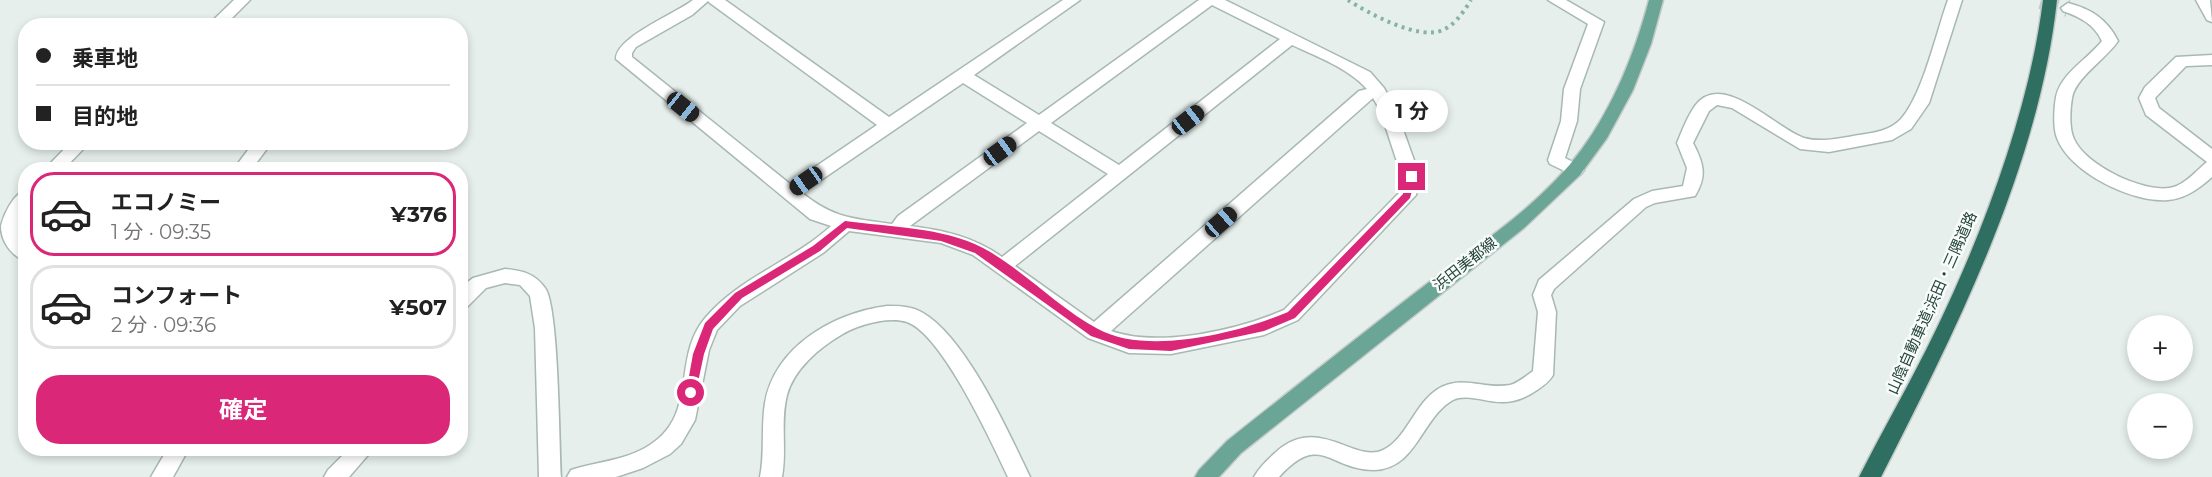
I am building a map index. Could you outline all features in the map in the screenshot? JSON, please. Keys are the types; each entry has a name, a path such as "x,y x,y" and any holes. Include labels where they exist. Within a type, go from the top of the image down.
{"highway":[{"name":"山陰自動車道;浜田・三隅道路","path":"1870,477 1935,351 1988,231 2026,116 2047,26 2050,0"}],"main road":[{"name":"浜田美都線","path":"1206,477 1234,447 1526,216 1575,170 1595,143 1628,81 1651,27 1656,0"}],"street":[{"path":"223,18 243,0"},
{"path":"702,0 687,12 631,44 624,52 624,59 816,214 845,224 942,237 979,250 1095,333 1129,345 1171,346 1264,327 1291,315 1407,195 1412,177 1388,110 1378,92 1364,76 1350,67 1211,0 1038,122 904,221 897,230"},
{"path":"715,0 889,125"},
{"path":"789,193 1073,0"},
{"path":"1555,0 1596,22 1572,89 1569,121 1556,160 1575,170"},
{"path":"1265,477 1295,450 1314,445 1330,447 1364,461 1384,460 1401,449 1425,412 1445,395 1456,390 1510,393 1531,385 1543,375 1547,312 1542,296 1546,285 1640,203 1652,197 1689,192 1697,181 1698,170 1685,143 1702,108 1714,99 1737,104 1800,143 1829,146 1886,136 1905,125 1921,103 1955,0"},
{"path":"2203,0 2212,17"},
{"path":"2068,8 2095,19 2105,29 2110,41 2104,52 2072,81 2064,96 2064,138 2073,150 2099,174 2156,195 2170,194 2184,189 2212,167"},
{"path":"1002,267 1291,38"},
{"path":"2212,60 2182,61 2159,82 2147,98 2152,111 2212,158"},
{"path":"962,75 1120,174"},
{"path":"1095,333 1365,95 1378,92"},
{"path":"61,162 73,150"},
{"path":"248,162 257,150"},
{"path":"18,206 11,215 7,235 18,248"},
{"path":"578,477 638,460 658,451 671,441 682,427 688,412 698,354 709,326 739,296 816,248 845,224"},
{"path":"468,293 480,283 505,276 525,279 539,293 544,328 550,477"},
{"path":"771,477 777,395 791,369 816,340 846,322 882,314 914,316 940,339 993,422 1019,477"},
{"path":"162,477 174,456"},
{"path":"335,477 356,456"}],"path":[{"path":"1348,0 1415,32 1431,35 1462,16 1471,0"}],"tunnel":[{"path":"2041,0 2068,8"}],"route":[{"path":"691,393 698,354 709,326 739,296 816,248 845,224 942,237 979,250 1095,333 1129,345 1171,346 1264,327 1291,315 1407,195 1412,177"}]}
